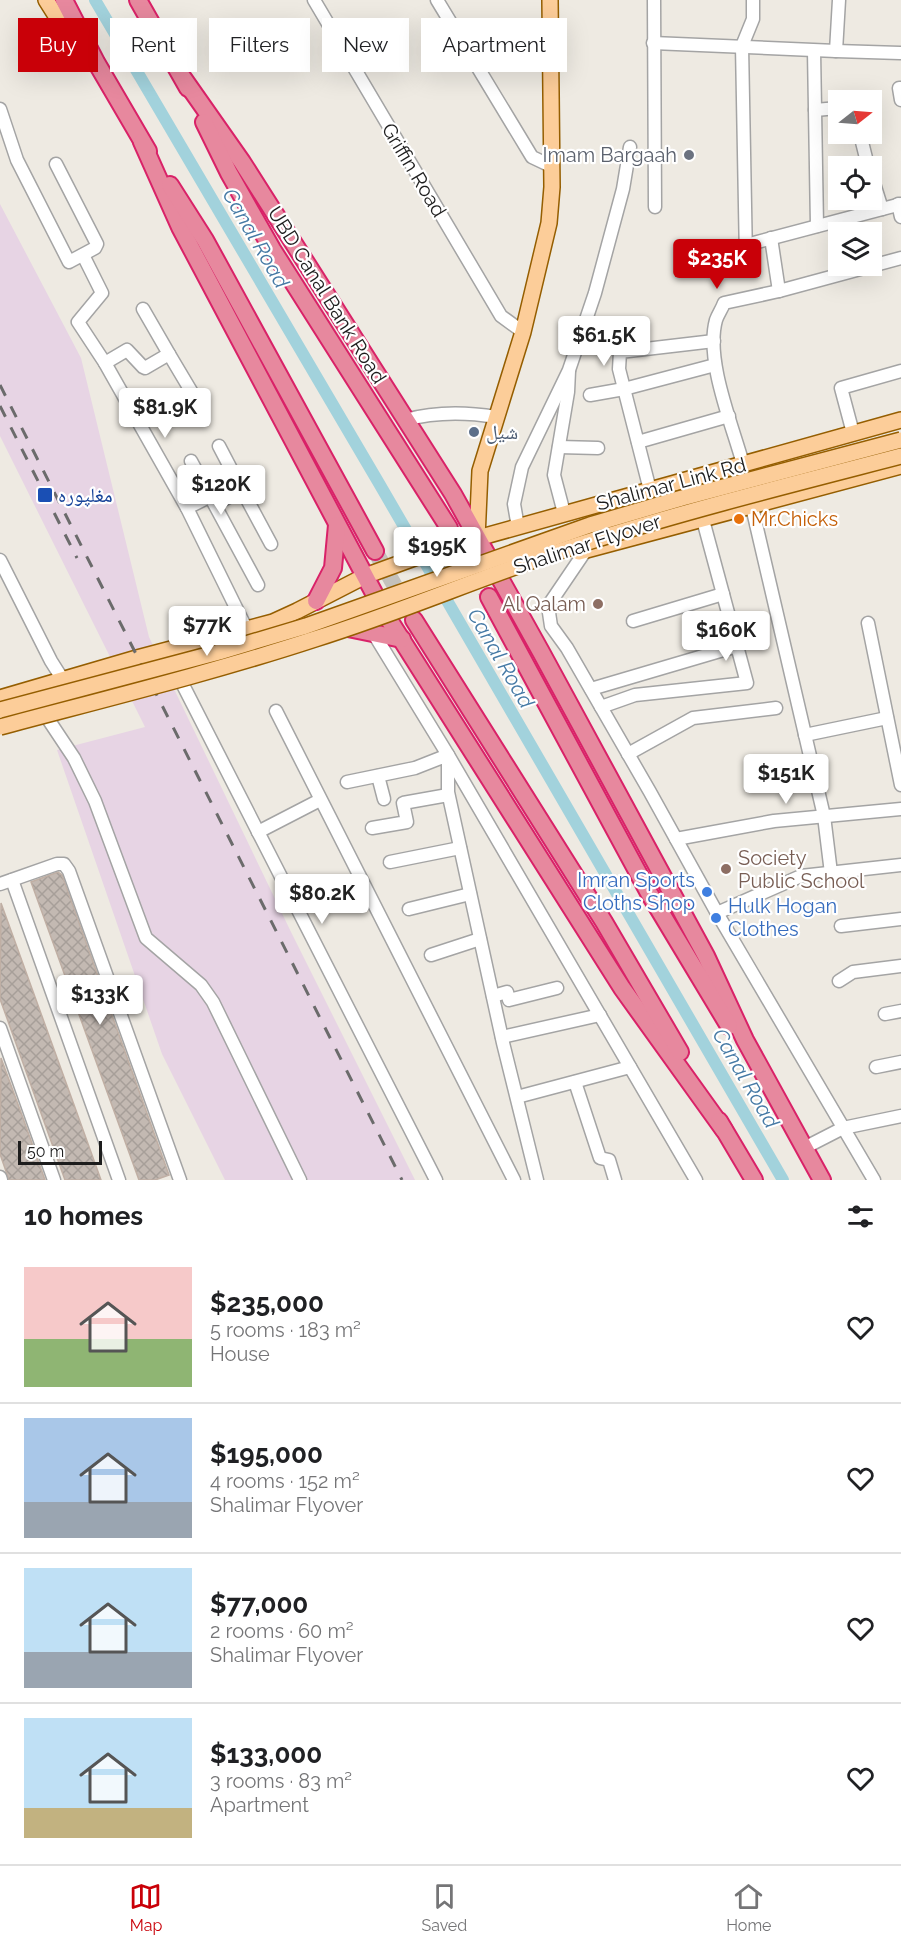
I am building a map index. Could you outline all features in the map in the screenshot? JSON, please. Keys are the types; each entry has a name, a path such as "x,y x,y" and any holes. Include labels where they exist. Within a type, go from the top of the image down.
{"highway":[{"path":"64,0 73,18"},
{"path":"138,0 183,78 242,162 405,420 499,575 706,956 745,1040 788,1121"},
{"path":"98,65 142,142 205,240 375,551"},
{"name":"UBD Canal Bank Road","path":"183,78 229,173 272,249 449,528"},
{"path":"142,142 180,227 384,612 622,988 724,1130"},
{"path":"316,601 333,568 337,523"},
{"path":"489,597 649,893 822,1180"},
{"path":"414,621 604,922 754,1180"},
{"path":"343,627 402,639"}],"main road":[{"path":"46,0 57,18"},
{"path":"477,538 480,471 523,332 549,223 550,0"},
{"name":"Shalimar Link Rd","path":"0,698 144,656 273,622 364,576 442,548 901,420"},
{"name":"Shalimar Flyover","path":"0,710 219,652 306,626 590,525 901,440"},
{"name":"Shalimar Flyover","path":"0,727 312,640 589,541 687,512 901,456"},
{"path":"0,732 182,683 471,583 901,466"},
{"path":"144,656 157,690"}],"street":[{"name":"Griffin Road","path":"314,0 501,316 523,332"},
{"path":"437,0 532,157 551,166"},
{"path":"654,0 655,207"},
{"path":"746,258 742,46 753,19 753,0"},
{"path":"836,51 839,0"},
{"path":"653,43 900,53"},
{"path":"814,51 817,226"},
{"path":"901,88 899,88 901,100"},
{"path":"0,109 17,160 68,261 95,248 97,244 56,164"},
{"path":"815,110 828,109"},
{"path":"518,527 514,504 522,467 569,370 595,293 624,189 630,147"},
{"path":"882,209 900,208"},
{"path":"746,245 878,210"},
{"path":"771,238 779,291"},
{"path":"83,255 102,293 78,322 105,363 187,508 247,630"},
{"path":"743,464 715,365 714,341 717,320 724,303 779,291 901,258"},
{"path":"142,309 194,396"},
{"path":"650,490 619,369 620,352 714,341"},
{"path":"105,363 127,350 145,368 169,354"},
{"path":"590,395 624,389 715,365"},
{"path":"564,513 554,475 568,392 569,370"},
{"path":"853,433 841,388 901,371"},
{"path":"405,420 421,416 458,414 495,417"},
{"path":"638,442 729,417"},
{"path":"219,446 271,544"},
{"path":"559,447 598,448"},
{"path":"191,461 258,585"},
{"path":"187,508 209,497 221,501 254,484"},
{"path":"752,507 824,816 831,873"},
{"path":"601,707 635,695 747,683 703,520"},
{"path":"586,550 548,606 551,626 591,689 717,913 874,1180"},
{"path":"0,560 63,680"},
{"path":"633,621 723,594"},
{"path":"868,623 901,785"},
{"path":"532,636 551,626"},
{"path":"374,634 448,755 696,1180"},
{"path":"591,689 737,646"},
{"path":"182,683 436,1180"},
{"path":"628,754 693,718 776,708"},
{"path":"276,711 514,1180"},
{"path":"806,735 887,718"},
{"path":"48,719 74,758 95,801 147,938 201,984 213,1002 300,1180"},
{"path":"347,782 415,768 448,755"},
{"path":"448,755 448,795 502,1037 537,1180"},
{"path":"378,776 384,799"},
{"path":"372,828 407,822 403,803 448,795"},
{"path":"258,832 320,800"},
{"path":"676,839 774,822 901,809"},
{"path":"390,862 460,848"},
{"path":"119,1180 6,882 57,864 64,864 69,871 180,1180"},
{"path":"717,913 801,876 901,865"},
{"path":"409,909 470,894"},
{"path":"841,926 901,918"},
{"path":"431,955 480,939"},
{"path":"839,981 853,972 901,966"},
{"path":"493,996 507,992 509,1000 557,988"},
{"path":"885,1014 901,1011"},
{"path":"502,1037 600,1014"},
{"path":"0,1028 54,1180"},
{"path":"876,1067 901,1062"},
{"path":"517,1098 630,1067"},
{"path":"575,1082 600,1158 609,1160 615,1180"},
{"path":"804,1148 843,1128 901,1116"}],"shaded area":[{"path":"0,204 81,358 149,637 291,932 415,1180 225,1180 162,1054 57,750 145,727 0,436"}],"building":[{"path":"58,872 62,875 169,1175 155,1180 139,1180 31,882"},
{"path":"1,903 101,1180 65,1180 0,999"},
{"path":"1,1058 45,1180 9,1180 0,1154"}],"waterway":[{"name":"Canal Road","path":"95,0 380,485 783,1180"}],"tunnel":[{"path":"449,528 489,597"},
{"path":"375,551 405,604"}],"railway":[{"path":"0,385 402,1180"},
{"path":"0,406 77,558"}],"place":[{"name":"Imam Bargaah","path":"689,155"},
{"name":"شیل","path":"474,432"},
{"name":"مغلپورہ","path":"45,495"},
{"name":"Mr.Chicks","path":"739,519"},
{"name":"Al Qalam","path":"598,604"},
{"name":"Society Public School","path":"726,869"},
{"name":"Imran Sports Cloths Shop","path":"707,892"},
{"name":"Hulk Hogan Clothes","path":"716,918"}]}
